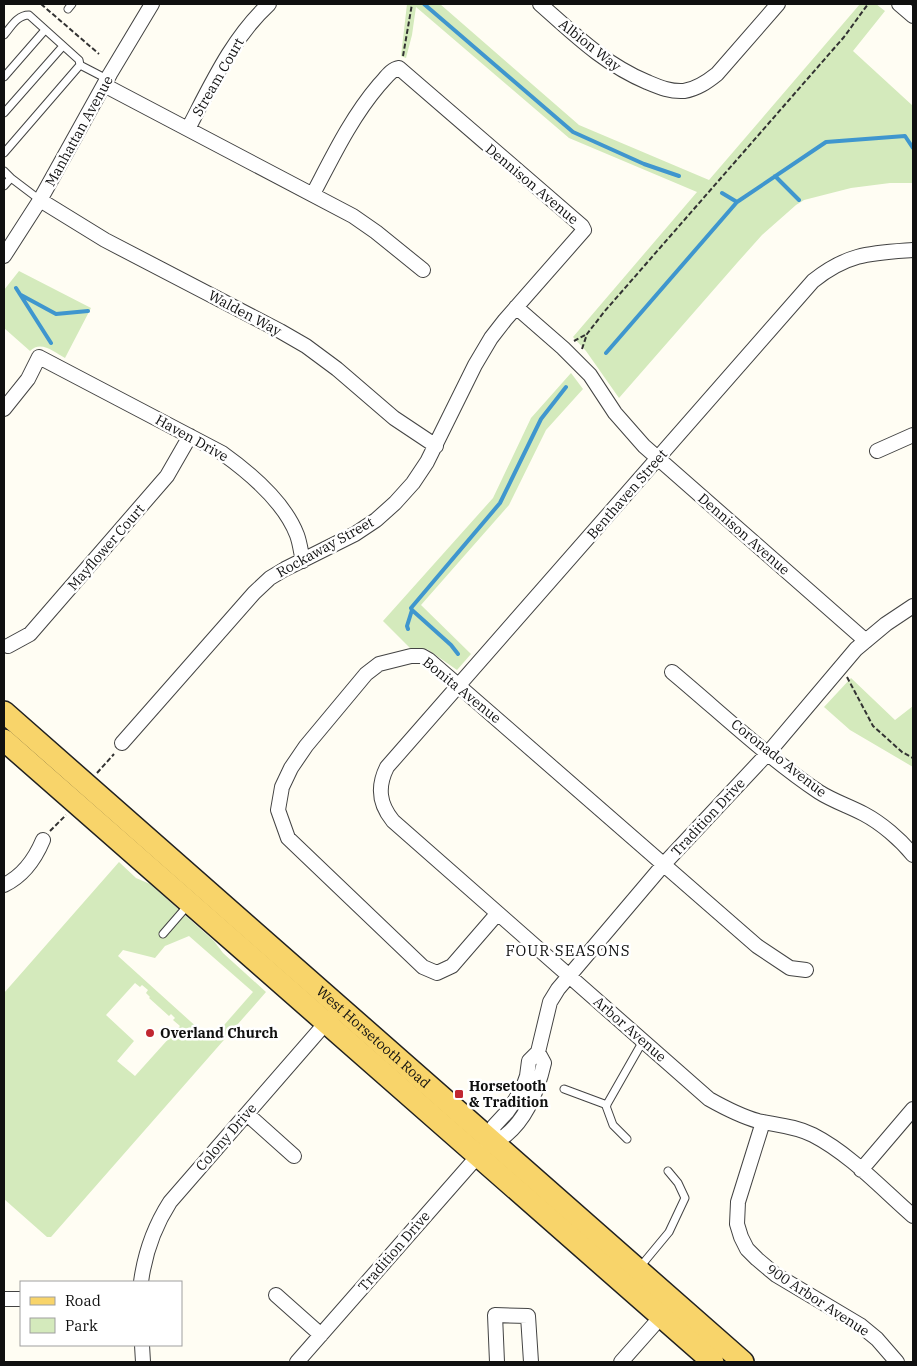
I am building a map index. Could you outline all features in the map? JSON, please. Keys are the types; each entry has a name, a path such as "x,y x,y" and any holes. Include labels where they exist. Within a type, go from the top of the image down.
{"main road":[{"name":"West Horsetooth Road","path":"4,712 197,895 484,1148 668,1309 744,1362"},
{"name":"West Horsetooth Road","path":"4,740 197,895"},
{"name":"West Horsetooth Road","path":"484,1148 638,1270 713,1362"}],"street":[{"name":"Manhattan Avenue","path":"4,256 40,200 152,4"},
{"name":"Stream Court","path":"188,129 224,59 250,24 269,4"},
{"name":"Albion Way","path":"540,4 598,55 627,73 672,91 694,89 706,83 717,74 778,4"},
{"path":"898,4 913,16"},
{"name":"Dennison Avenue","path":"313,194 351,123 363,105 391,72 399,68 582,226 584,230 516,307 563,348 590,375 614,413 644,446 866,641"},
{"path":"106,82 188,129 353,216 423,270"},
{"name":"Walden Way","path":"40,200 105,240 306,346 337,369 394,418 436,446"},
{"name":"Benthaven Street","path":"380,794 381,783 388,767 813,280 850,258 869,253 913,250"},
{"name":"Rockaway Street","path":"122,744 254,593 270,578 355,534 395,504 413,483 436,446 475,365 491,338 516,307"},
{"name":"Haven Drive","path":"4,409 28,379 39,357 222,453 242,467 278,505 297,535 303,561"},
{"path":"877,451 913,435"},
{"name":"Mayflower Court","path":"8,646 30,634 168,476 190,436"},
{"name":"Tradition Drive","path":"297,1362 484,1148 505,1135 522,1115 534,1096 544,1063 538,1052 550,1002 569,976 664,864 768,752 856,649 886,624 913,606"},
{"name":"Bonita Avenue","path":"497,914 452,966 437,973 423,967 288,838 278,810 282,787 306,746 366,674 379,664 410,656 422,656 459,685 757,946 790,968 806,970"},
{"name":"Coronado Avenue","path":"672,672 768,752 819,791 880,824 913,855"},
{"name":"Arbor Avenue","path":"380,794 382,805 393,821 709,1099 740,1115 763,1122 793,1127 812,1135 840,1152 913,1216"},
{"path":"4,885 20,874 31,862 43,840"},
{"name":"Colony Drive","path":"141,1281 150,1240 170,1202 333,1015"},
{"path":"861,1170 913,1109"},
{"path":"246,1114 294,1156"},
{"name":"900 Arbor Avenue","path":"763,1122 738,1202 737,1224 747,1249 776,1275 860,1325 877,1339 897,1362"},
{"path":"276,1296 321,1335"},
{"path":"4,1299 20,1299"},
{"path":"621,1362 668,1309"},
{"path":"497,1362 495,1315 528,1316 531,1362"},
{"path":"142,1346 143,1362"}],"lane":[{"path":"4,35 19,17 28,15 79,60 80,65 106,82"},
{"path":"4,77 45,30"},
{"path":"4,113 63,46"},
{"path":"4,154 80,65"},
{"path":"4,171 40,200"},
{"path":"4,186 11,178"},
{"path":"163,934 197,895"},
{"path":"627,1139 613,1125 606,1106 644,1041"},
{"path":"564,1089 607,1105"},
{"path":"638,1270 669,1232 685,1198 678,1183 668,1171"}],"path":[{"path":"42,4 99,54"},
{"path":"402,61 412,4"},
{"path":"582,352 584,338 587,334 844,37 868,4"},
{"path":"572,342 587,334"},
{"path":"842,666 873,726 902,752 913,758"},
{"path":"96,774 122,744"},
{"path":"57,824 66,814"}],"green space":[{"path":"407,4 440,4 579,125 709,180 860,4 876,4 885,11 853,51 913,106 913,183 890,183 851,188 804,200 796,205 762,235 619,398 586,351 573,337 697,192 569,138 416,7 406,58 401,56"},
{"path":"19,271 91,308 65,358 43,347 34,348 30,351 4,328 4,290"},
{"path":"571,373 583,389 546,430 509,505 421,605 471,654 457,670 427,649 411,649 383,621 493,498 531,418"},
{"path":"851,678 895,720 913,706 913,767 850,730 824,707"},
{"path":"119,862 136,878 150,884 214,941 223,953 266,992 51,1237 47,1237 4,1199 4,993","holes":["189,936 253,992 211,1040 118,956 123,950 155,958 165,946","135,983 140,987 142,985 148,990 146,993 149,998 169,1016 171,1014 175,1018 173,1020 180,1026 135,1076 117,1061 134,1041 106,1015"]}],"waterway":[{"path":"424,4 573,132 644,164 679,176"},
{"path":"606,353 737,202 826,142 905,136 913,148"},
{"path":"775,176 799,200"},
{"path":"722,193 737,202"},
{"path":"16,288 51,343"},
{"path":"21,295 56,314 88,311"},
{"path":"458,654 451,645 411,608 500,503 541,419 566,387"},
{"path":"408,629 407,626 412,610"}],"place":[{"name":"Overland Church","path":"150,1033"},
{"name":"Horsetooth & Tradition","path":"459,1094"}],"district":[{"name":"FOUR SEASONS","path":"568,950"}]}
